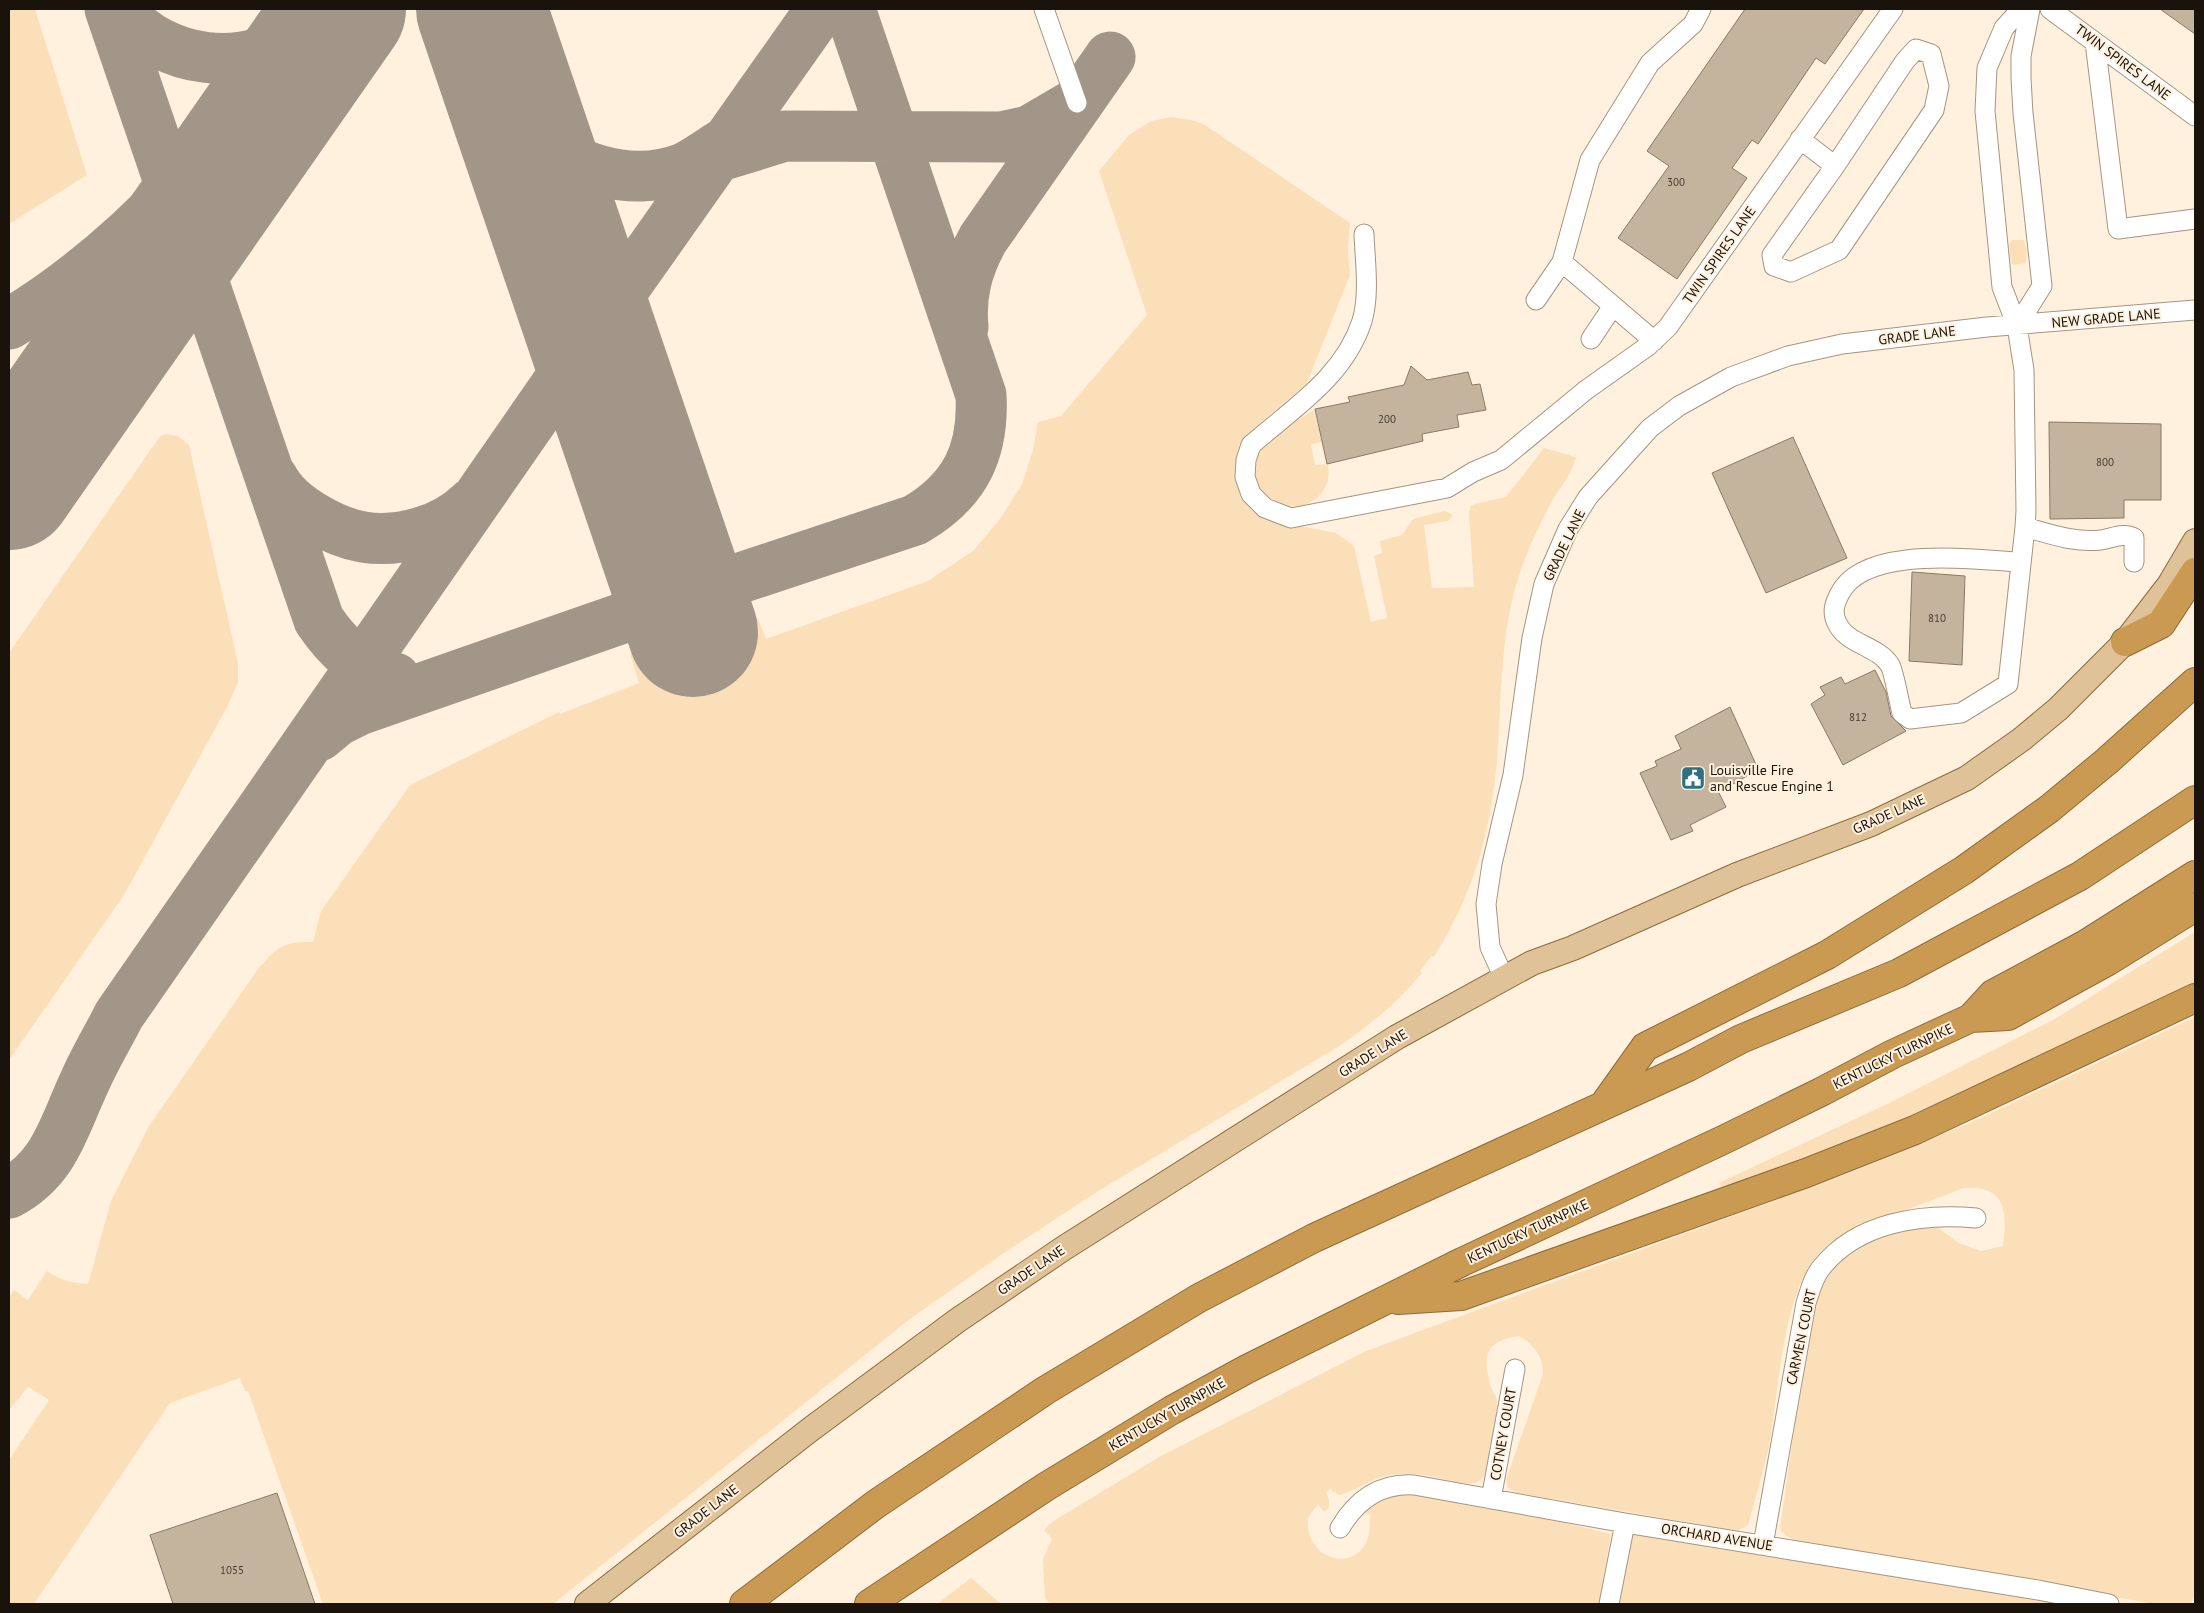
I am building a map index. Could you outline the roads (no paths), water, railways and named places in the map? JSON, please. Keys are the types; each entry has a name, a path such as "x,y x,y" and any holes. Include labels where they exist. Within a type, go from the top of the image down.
{"highway":[{"path":"2126,642 2161,624 2195,572"},
{"path":"1602,1107 1645,1047 1827,956 1956,875 2071,791 2141,732 2195,682"},
{"path":"744,1604 876,1504 1046,1390 1199,1298 1314,1238 1688,1067 1742,1038 1899,973 2080,876 2195,800"},
{"name":"KENTUCKY TURNPIKE","path":"869,1604 1047,1486 1156,1419 1247,1369 1462,1262 1723,1140 1893,1054 1972,1018 1993,994 2086,944 2195,875"},
{"path":"1972,1018 2008,1016 2108,961 2195,907"},
{"path":"1389,1300 1461,1296 1806,1173 1915,1130 2195,998"}],"main road":[{"name":"GRADE LANE","path":"587,1604 827,1418 958,1320 1064,1248 1397,1037 1532,963 1573,948 1736,875 1870,824 1967,778 2022,739 2058,709 2126,642 2169,585 2195,541"}],"street":[{"path":"1044,9 1077,104"},
{"path":"1536,300 1562,262 1590,160 1650,63 1693,24 1701,9"},
{"name":"TWIN SPIRES LANE","path":"1364,234 1366,288 1362,321 1347,352 1327,380 1251,445 1246,460 1245,476 1251,494 1265,508 1291,518 1447,488 1473,472 1501,460 1586,390 1654,341 1668,327 1893,9"},
{"path":"2020,562 1908,558 1886,562 1856,575 1841,590 1835,603 1834,616 1838,626 1847,637 1873,650 1890,666 1902,713 1910,719 1961,713 2008,684 2025,527 2024,370 2018,326 2002,287 1985,111 1986,68 2004,28 2021,9"},
{"path":"2018,326 2042,286 2022,113 2021,56 2030,9"},
{"name":"TWIN SPIRES LANE","path":"2050,9 2195,116"},
{"path":"2095,42 2118,229 2195,219"},
{"path":"1916,49 1931,54 1940,86 1934,110 1839,250 1791,272 1774,266 1772,255 1835,166 1905,61 1916,49"},
{"path":"1800,139 1835,166"},
{"path":"1562,262 1654,341"},
{"path":"1591,339 1613,306"},
{"name":"NEW GRADE LANE","path":"2018,326 2195,310"},
{"name":"GRADE LANE","path":"1504,978 1490,946 1486,904 1492,864 1513,775 1532,638 1544,584 1568,530 1588,497 1650,428 1679,406 1730,377 1788,356 1842,344 2018,326"},
{"path":"2025,527 2072,540 2099,540 2128,534 2134,538 2134,562"},
{"name":"CARMEN COURT","path":"1763,1545 1806,1303 1811,1285 1821,1269 1839,1250 1860,1236 1876,1229 1903,1221 1952,1216 1976,1218"},
{"name":"COTNEY COURT","path":"1491,1499 1515,1369"},
{"name":"ORCHARD AVENUE","path":"1340,1528 1346,1517 1362,1500 1397,1484 1414,1485 2038,1590 2109,1604"},
{"path":"1609,1604 1625,1522"}],"place":[{"name":"Louisville Fire and Rescue Engine 1","path":"1693,778"}]}
